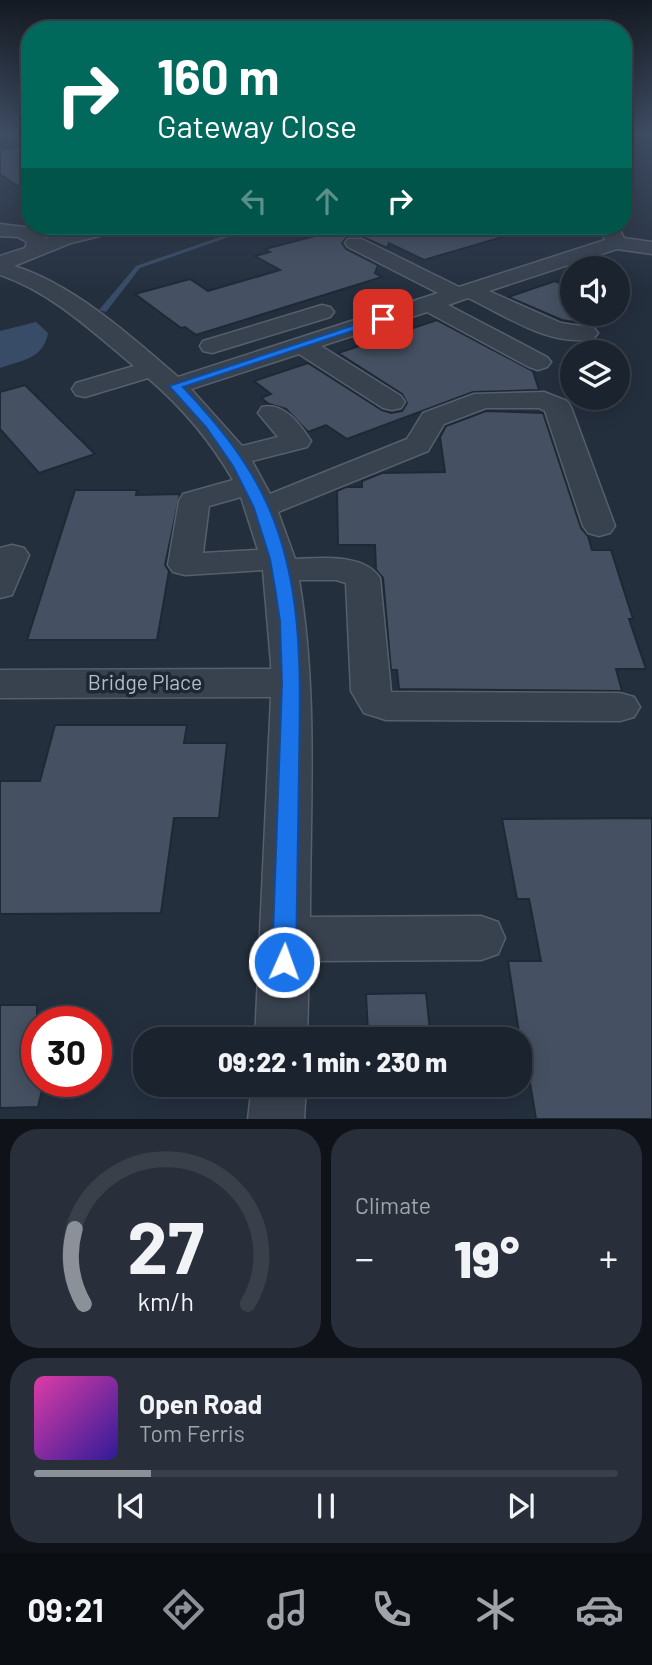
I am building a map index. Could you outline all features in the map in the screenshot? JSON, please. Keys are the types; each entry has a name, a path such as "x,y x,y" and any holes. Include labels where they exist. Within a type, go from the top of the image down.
{"street":[{"path":"26,235 38,241 33,251 38,268 84,314"},
{"path":"0,265 77,235"},
{"path":"572,256 614,237 652,248"},
{"path":"355,243 423,281 538,362"},
{"path":"527,247 560,261"},
{"path":"502,259 529,271"},
{"path":"464,293 560,261"},
{"path":"0,265 35,281 84,314 164,377 211,424 249,483 279,565 288,621 291,683 281,1027"},
{"path":"85,389 164,377 302,345 337,334 423,281 464,293 556,330 586,333"},
{"path":"212,346 306,311 337,334"},
{"path":"302,345 392,402"},
{"path":"599,526 557,407 544,400 483,400 433,419 418,445 249,483 194,501 185,565 279,565 344,570 359,574 363,578 370,691 373,697 386,706 620,708"},
{"path":"249,483 296,441 272,413"},
{"path":"0,587 12,555"},
{"name":"Bridge Place","path":"0,684 291,683"},
{"path":"284,939 481,938"},
{"path":"276,1119 278,1097"}],"water":[{"path":"36,322 48,333 42,348 31,357 0,368 0,331"}],"building":[{"path":"319,235 509,235 424,260 389,243 387,248 363,237 348,236 342,243 346,249 378,265 375,273 382,277 196,335 185,327 181,328 135,294 190,279 208,291 280,270 255,256 270,252 265,249"},
{"path":"555,281 560,283 560,319 508,297"},
{"path":"437,320 533,371 539,390 473,392 347,439 326,425 308,432 286,409 269,404 261,398 271,394 254,381 308,363 382,410 391,413 402,411 407,403 402,394 338,353"},
{"path":"25,385 95,454 39,473 0,429 0,392"},
{"path":"486,411 543,413 581,528 588,536 592,550 611,550 633,619 629,619 646,669 616,669 622,691 399,689 397,670 391,670 383,578 376,570 375,545 338,545 337,491 346,487 362,487 362,481 382,473 445,472 440,437 446,426"},
{"path":"75,490 137,490 136,495 180,494 165,565 169,571 157,640 27,640"},
{"path":"55,725 187,725 184,743 227,743 219,818 174,818 161,913 0,914 0,781 40,781"},
{"path":"652,818 652,1119 536,1119 532,1095 532,1027 518,1027 508,961 541,961 529,899 517,899 502,819"},
{"path":"426,993 430,1027 368,1027 366,994"},
{"path":"0,1005 37,1005 21,1006 21,1097 40,1097 38,1107 0,1108"}],"waterway":[{"path":"103,310 138,267 231,235"}],"route":[{"path":"284,962 291,683 284,588 262,508 240,466 211,424 175,386 383,319"}]}
